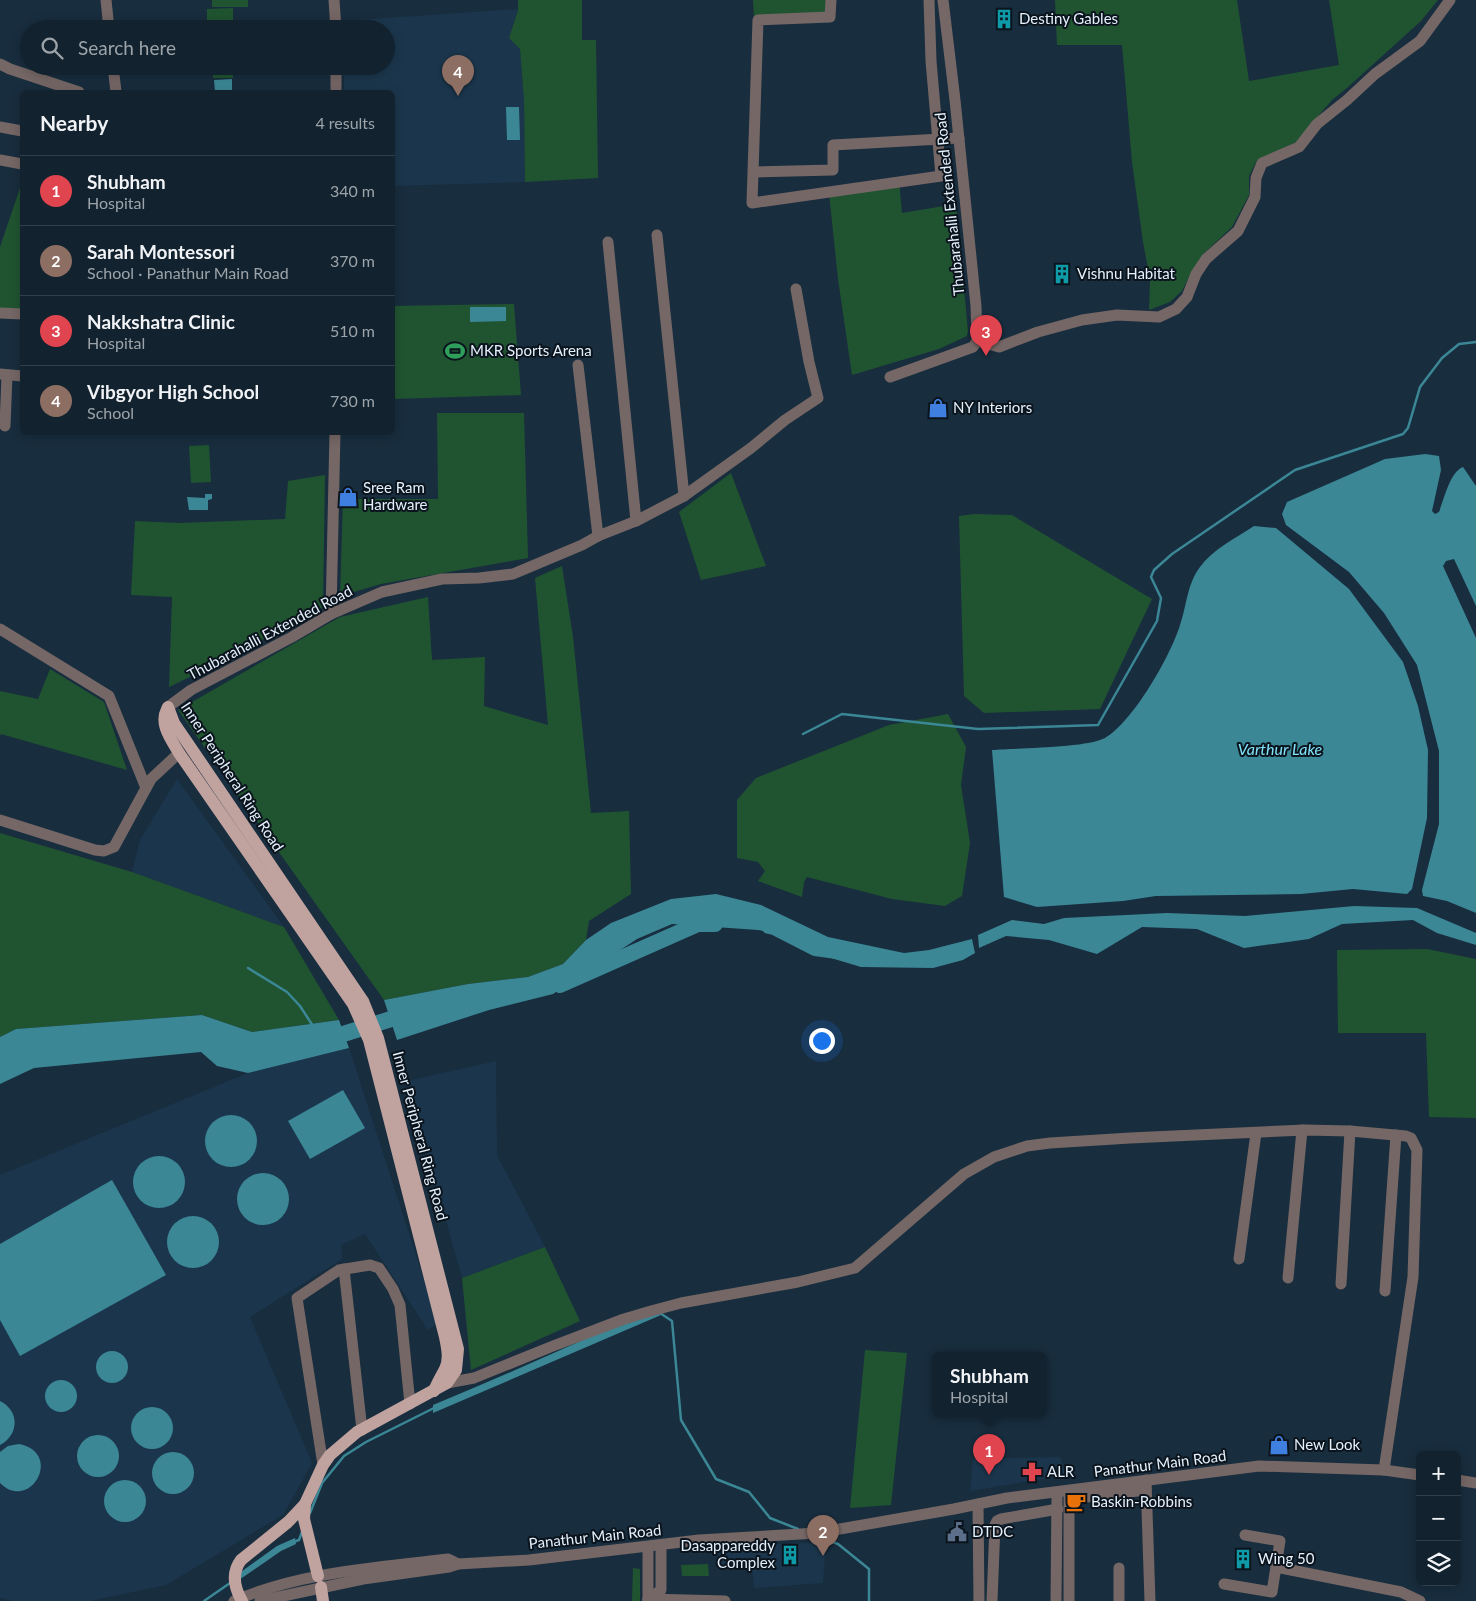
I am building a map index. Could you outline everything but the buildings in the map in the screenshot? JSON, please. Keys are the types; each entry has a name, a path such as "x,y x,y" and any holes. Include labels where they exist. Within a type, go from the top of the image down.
{"main road":[{"name":"Inner Peripheral Ring Road","path":"168,707 170,726 179,753 358,1003"},
{"name":"Inner Peripheral Ring Road","path":"170,726 358,1003 373,1039 456,1335 458,1349 456,1370 447,1383"},
{"name":"Inner Peripheral Ring Road","path":"373,1039 448,1354 446,1368 439,1378 434,1391"},
{"path":"237,1593 235,1568 240,1560 288,1522 305,1504 322,1465 330,1455 362,1430 447,1383"},
{"path":"305,1504 305,1524 320,1581 323,1601"}],"street":[{"path":"106,0 108,20"},
{"path":"334,0 335,20"},
{"path":"831,0 830,17 758,20 752,203 941,176 931,58 929,0"},
{"name":"Thubarahalli Extended Road","path":"943,0 976,306 977,341"},
{"path":"890,377 974,347 977,341 999,347 1038,332 1082,320 1117,314 1159,317 1176,309 1187,297 1196,274 1206,260 1238,231 1255,197 1256,178 1262,163 1300,147 1317,124 1375,74 1420,41 1450,0"},
{"path":"931,58 950,56"},
{"path":"0,64 20,72"},
{"path":"28,75 73,90"},
{"path":"114,75 116,90"},
{"path":"336,75 336,90"},
{"path":"0,127 20,131"},
{"path":"754,172 833,170 833,145 959,138"},
{"path":"0,160 20,164"},
{"path":"657,235 684,496"},
{"path":"608,242 636,521"},
{"name":"Thubarahalli Extended Road","path":"168,707 192,690 331,614 382,592 442,579 479,578 513,574 636,521 684,496 751,448 785,420 818,398 816,385 808,362 796,289"},
{"path":"0,313 20,314"},
{"path":"578,365 598,536"},
{"path":"5,426 4,375 20,376"},
{"path":"331,614 336,435"},
{"path":"0,629 109,696 149,784"},
{"path":"0,820 95,850 104,851 114,847 149,784 179,753"},
{"path":"447,1383 474,1378 552,1346 651,1311 681,1303 798,1282 855,1268 964,1174 994,1157 1027,1146 1130,1138 1302,1130 1350,1131 1396,1135 1411,1138 1415,1144 1417,1157 1413,1277 1384,1470"},
{"path":"1288,1278 1302,1130"},
{"path":"1341,1284 1350,1131"},
{"path":"1239,1259 1256,1133"},
{"path":"1385,1291 1396,1135"},
{"path":"322,1465 297,1298 339,1270 370,1265 376,1266 393,1289 400,1305 410,1404"},
{"path":"344,1269 362,1430"},
{"name":"Panathur Main Road","path":"237,1593 448,1560 458,1564 529,1560 699,1540 817,1533 1007,1498 1146,1485 1259,1466 1384,1470 1416,1474"},
{"path":"1461,1481 1476,1483"},
{"path":"1146,1485 1150,1601"},
{"path":"1056,1601 1058,1509 1065,1494"},
{"path":"1065,1494 1069,1601"},
{"path":"978,1504 979,1601"},
{"path":"992,1601 995,1525 997,1521 1001,1518 1058,1509"},
{"path":"1224,1584 1272,1592 1280,1541 1245,1535"},
{"path":"648,1600 661,1590 661,1545"},
{"path":"648,1547 648,1600"},
{"path":"1276,1567 1420,1601"},
{"path":"1119,1568 1119,1601"},
{"name":"Panathur Main Road","path":"260,1601 320,1581"},
{"path":"648,1600 725,1601"}],"shaded area":[{"path":"518,9 509,38 520,49 524,100 525,182 395,186 395,90 344,90 344,75 395,75 395,20 358,20"},
{"path":"177,779 284,927 132,872 140,840"},
{"path":"349,1048 438,1323 428,1330 365,1234 341,1245 342,1259 250,1317 312,1463 283,1515 166,1585 90,1601 14,1601 0,1598 0,1175 248,1073"},
{"path":"496,1061 497,1155 545,1247 462,1278 407,1081"},
{"path":"1060,1457 1066,1475 970,1491 973,1459"},
{"path":"826,1542 823,1583 754,1588 752,1567 719,1566 719,1547"}],"green space":[{"path":"212,0 248,0 248,7 212,7"},
{"path":"518,0 582,0 582,40 596,40 598,178 525,182 524,100 520,49 509,38 518,10"},
{"path":"753,0 827,0 828,12 754,18"},
{"path":"1055,0 1237,0 1249,81 1339,65 1329,0 1438,0 1421,21 1332,100 1295,143 1257,160 1249,176 1249,195 1232,227 1203,254 1182,291 1170,302 1149,310 1150,279 1132,162 1122,45 1057,45"},
{"path":"233,8 233,20 207,20 207,9"},
{"path":"213,75 233,75 233,78 213,78"},
{"path":"899,181 902,213 956,204 967,336 939,349 852,375 838,279 829,193"},
{"path":"20,188 20,318 0,317 0,247"},
{"name":"MKR Sports Arena","path":"514,304 521,395 395,399 395,306"},
{"path":"437,413 524,413 528,558 381,584 340,596 343,499 438,499"},
{"path":"209,445 211,482 191,483 189,446"},
{"path":"731,473 766,566 701,580 679,512"},
{"path":"325,475 323,607 223,661 169,687 172,597 131,595 135,521 179,523 285,519 288,481"},
{"path":"974,514 1012,515 1152,599 1100,709 984,713 964,696 959,516"},
{"path":"562,566 573,637 591,813 629,811 631,894 589,921 586,940 563,964 528,977 468,984 384,1000 178,710 340,617 428,597 432,660 485,657 484,706 548,725 535,578"},
{"path":"50,669 104,702 127,770 1,734 0,736 0,691 38,699"},
{"path":"948,714 966,747 961,785 970,843 962,896 945,906 892,899 807,877 804,882 802,897 758,881 765,871 758,862 737,858 737,800 756,778 889,725"},
{"path":"0,833 132,872 284,927 339,1020 252,1032 202,1015 16,1029 0,1037"},
{"path":"1427,949 1476,959 1476,1118 1429,1117 1426,1033 1338,1033 1337,950"},
{"path":"545,1247 580,1321 471,1370 462,1278"},
{"path":"865,1350 907,1353 891,1505 850,1508"},
{"path":"708,1564 709,1576 682,1576 681,1565"},
{"path":"633,1568 640,1569 640,1601 632,1601"}],"water":[{"path":"232,79 232,90 215,90 214,80"},
{"path":"506,107 519,107 520,140 507,140"},
{"path":"470,307 506,307 506,321 470,322"},
{"path":"1425,454 1439,456 1441,470 1432,511 1435,514 1439,512 1448,486 1458,470 1463,467 1476,486 1476,606 1454,559 1446,561 1443,566 1476,638 1476,913 1447,901 1423,896 1422,890 1439,824 1439,751 1417,665 1384,613 1349,572 1286,525 1282,514 1287,502 1385,459"},
{"path":"205,494 212,494 212,499 208,500 208,510 189,510 187,497 205,498"},
{"name":"Varthur Lake","path":"1254,526 1276,528 1349,589 1403,662 1418,706 1428,750 1427,818 1412,889 1407,894 1353,889 1301,894 1156,896 1123,901 1037,907 1004,897 992,750 1083,744 1105,738 1116,730 1139,703 1160,670 1180,625 1192,580 1200,567 1218,549"},
{"path":"716,894 761,905 828,937 904,953 929,950 972,939 975,953 963,960 933,968 861,967 831,958 797,936 758,930 672,924 637,939 553,994 489,1010 397,1040 384,1000 468,984 528,977 563,964 586,940 611,923 671,899"},
{"path":"1354,906 1417,908 1476,933 1476,945 1437,933 1413,920 1342,924 1309,939 1244,948 1197,929 1142,927 1097,954 1049,940 1006,936 979,948 978,935 1012,920 1044,924 1064,918 1167,913 1245,916"},
{"path":"202,1015 252,1032 339,1020 349,1048 248,1073 217,1066 201,1052 34,1068 0,1084 0,1037 16,1029"},
{"path":"343,1090 365,1128 310,1159 288,1121"},
{"path":"226,1115 236,1115 245,1119 253,1127 257,1141 253,1155 245,1163 236,1167 226,1167 217,1163 209,1155 205,1146 205,1136 209,1127 217,1119"},
{"path":"154,1156 164,1156 173,1160 181,1168 185,1182 181,1196 173,1204 164,1208 154,1208 145,1204 137,1196 133,1187 133,1177 137,1168 145,1160"},
{"path":"258,1173 268,1173 277,1177 285,1185 289,1199 285,1213 277,1221 268,1225 258,1225 249,1221 241,1213 237,1204 237,1194 241,1185 249,1177"},
{"path":"112,1180 166,1275 20,1356 0,1320 0,1244"},
{"path":"188,1216 198,1216 207,1220 215,1228 219,1242 215,1256 207,1264 198,1268 188,1268 179,1264 171,1256 167,1247 167,1237 171,1228 179,1220"},
{"path":"660,1307 661,1315 433,1413 433,1405"},
{"path":"112,1351 118,1352 123,1356 127,1361 127,1373 123,1378 118,1382 112,1383 106,1382 101,1378 97,1373 96,1367 97,1361 101,1356 106,1352"},
{"path":"61,1380 67,1381 72,1385 76,1390 76,1402 72,1407 67,1411 61,1412 55,1411 50,1407 46,1402 45,1396 46,1390 50,1385 55,1381"},
{"path":"0,1401 7,1405 14,1417 15,1423 11,1435 0,1445"},
{"path":"148,1407 156,1407 167,1413 173,1428 167,1443 156,1449 148,1449 137,1443 131,1432 131,1424 137,1413"},
{"path":"94,1435 102,1435 113,1441 119,1456 113,1471 102,1477 94,1477 83,1471 77,1460 77,1452 83,1441"},
{"path":"19,1444 32,1449 39,1458 41,1468 38,1478 31,1486 22,1491 11,1490 0,1483 0,1452 8,1446"},
{"path":"169,1452 177,1452 188,1458 194,1473 188,1488 177,1494 169,1494 158,1488 152,1477 152,1469 158,1458"},
{"path":"121,1480 129,1480 140,1486 146,1501 140,1516 129,1522 121,1522 110,1516 104,1505 104,1497 110,1486"},
{"path":"295,1538 296,1544 281,1551 239,1580 238,1574 277,1546"}],"waterway":[{"path":"803,734 842,714 978,729 1098,725 1157,621 1161,598 1151,577 1154,570 1172,554 1295,470 1403,434 1408,428 1420,387 1442,358 1459,344 1476,342"},
{"path":"560,985 698,924 715,924"},
{"path":"769,926 815,948 837,951"},
{"path":"248,968 287,992 300,1006 313,1026"},
{"path":"324,1040 391,1019 411,1016"},
{"path":"660,1313 672,1321 681,1420 716,1479 749,1492 770,1518 798,1529"},
{"path":"310,1513 322,1483 344,1456 366,1442 436,1407"},
{"path":"293,1542 299,1540 302,1532"},
{"path":"820,1537 838,1544 869,1569 869,1601"},
{"path":"204,1601 230,1583"}],"place":[{"name":"Destiny Gables","path":"1004,19"},
{"name":"Vibgyor High School","path":"458,96"},
{"name":"Vishnu Habitat","path":"1062,274"},
{"name":"MKR Sports Arena","path":"455,351"},
{"name":"Nakkshatra Clinic","path":"986,356"},
{"name":"NY Interiors","path":"938,408"},
{"name":"Sree Ram Hardware","path":"348,497"},
{"name":"New Look","path":"1279,1445"},
{"name":"ALR","path":"1032,1472"},
{"name":"Shubham","path":"989,1475"},
{"name":"Baskin-Robbins","path":"1076,1502"},
{"name":"DTDC","path":"957,1532"},
{"name":"Dasappareddy Complex","path":"790,1555"},
{"name":"Sarah Montessori","path":"823,1556"},
{"name":"Wing 50","path":"1243,1559"}]}
